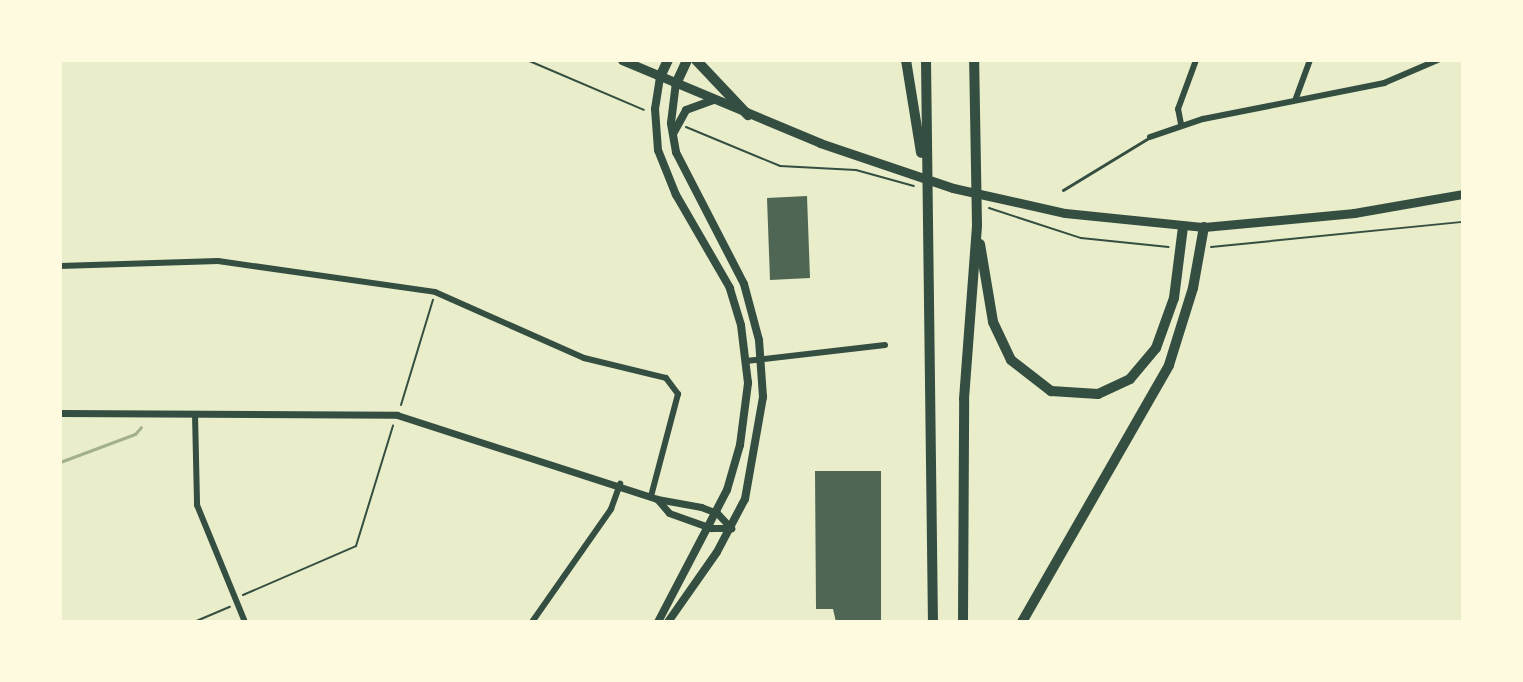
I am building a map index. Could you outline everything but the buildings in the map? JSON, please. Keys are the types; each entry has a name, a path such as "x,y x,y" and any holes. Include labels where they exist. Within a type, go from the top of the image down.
{"highway":[{"path":"660,77 668,60"},
{"path":"676,84 687,60"},
{"path":"696,60 748,115"},
{"path":"906,60 926,182"},
{"path":"926,60 933,622"},
{"path":"963,622 964,399 977,225 974,60"},
{"path":"977,225 987,301 1000,342 1021,373 1066,394 1098,394 1143,368 1166,325 1182,248 1183,227"},
{"path":"1022,622 1163,378 1181,332 1204,227"}],"main road":[{"path":"622,60 748,115 877,163 1020,210 1204,227 1354,213 1463,194"},
{"path":"658,622 717,513 745,418 746,361 730,288 663,166 655,131 660,77"},
{"path":"668,622 731,528 745,499 757,454 762,360 744,284 691,188 673,137 676,84"},
{"path":"673,137 686,110 714,100"}],"street":[{"path":"1181,124 1178,109 1196,60"},
{"path":"1296,98 1310,60"},
{"path":"1150,137 1181,124 1296,98 1384,83 1438,60"},
{"path":"60,266 218,261 435,292 584,358 674,384 678,394 654,497"},
{"path":"746,361 885,345"},
{"path":"60,413 397,415 654,497 672,497 717,513 731,528"},
{"path":"195,414 197,505 245,622"},
{"path":"532,622 611,509 620,484"},
{"path":"654,497 669,513 711,528 731,528"}],"lane":[{"path":"1063,190 1150,137"}],"path":[{"path":"527,60 645,111"},
{"path":"685,127 780,166 877,175"},
{"path":"1020,210 1081,238 1182,248"},
{"path":"1201,248 1463,222"},
{"path":"194,622 231,607 229,601 235,598 356,546 435,292"}],"waterway":[{"path":"60,462 135,434 141,427"}]}
